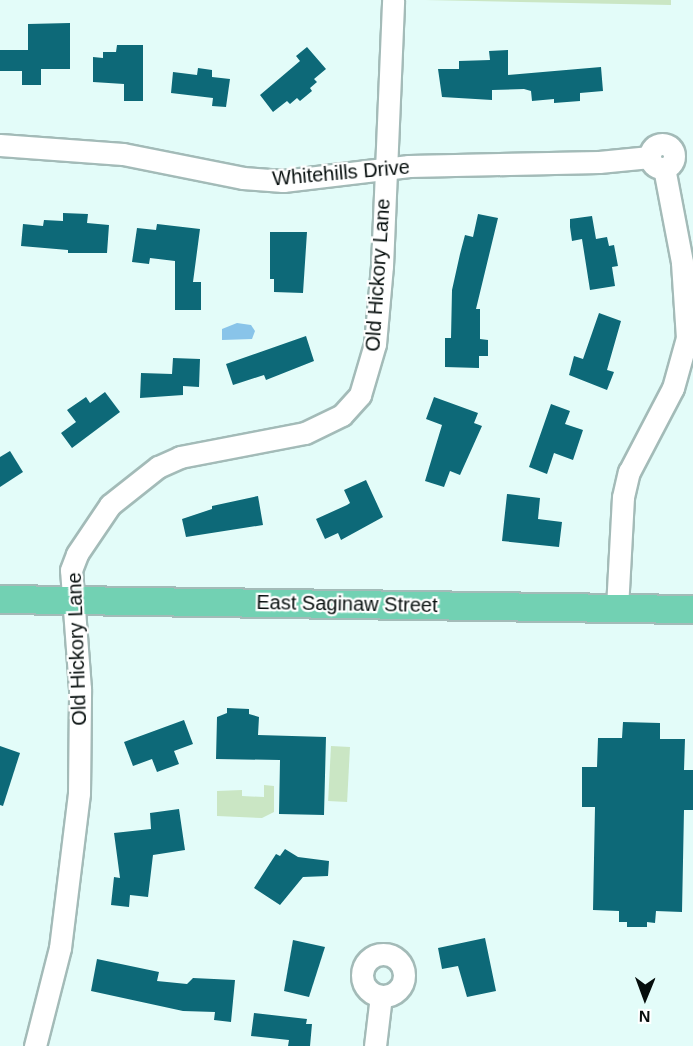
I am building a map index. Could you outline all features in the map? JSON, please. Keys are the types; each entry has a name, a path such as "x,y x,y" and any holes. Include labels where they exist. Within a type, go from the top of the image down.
{"main road":[{"name":"East Saginaw Street","path":"0,599 693,609"}],"street":[{"name":"Old Hickory Lane","path":"35,1046 60,948 76,834 81,741 71,570 77,554 110,505 135,482 180,458 305,433 342,415 360,395 375,344 387,168 393,0"},
{"name":"Whitehills Drive","path":"0,145 123,154 243,178 283,181 387,168 670,157"},
{"path":"617,608 623,497 629,472 673,388 687,338 682,262 670,157"},
{"path":"375,1046 381,996"}],"green space":[{"path":"425,0 671,0 671,5"},
{"path":"331,746 350,747 347,802 328,801"},
{"path":"264,785 274,786 274,812 262,818 217,816 217,791 242,790 242,796 264,797"}],"water":[{"path":"237,323 251,325 255,331 252,339 222,340 222,329"}],"building":[{"path":"70,23 70,69 41,69 41,85 22,85 22,71 0,71 0,50 28,50 28,24"},
{"path":"117,45 143,45 143,101 124,101 124,84 93,82 93,57 103,58 103,52 116,52"},
{"path":"307,47 326,69 314,79 317,82 310,88 312,91 300,101 297,98 290,104 287,101 273,112 260,95 300,61 296,56"},
{"path":"508,50 508,75 601,67 603,91 580,93 580,101 554,103 554,99 532,101 531,91 524,89 492,90 492,100 442,97 438,69 459,69 459,61 490,60 489,51"},
{"path":"198,68 212,70 212,77 230,79 226,107 212,106 213,98 171,93 173,72 197,75"},
{"path":"63,213 88,214 87,223 109,225 107,253 68,253 68,250 21,246 23,224 43,226 44,220 63,221"},
{"path":"478,214 498,218 476,309 480,309 480,339 488,340 488,356 479,356 479,368 445,367 445,338 451,338 452,290 465,235 473,237"},
{"path":"592,216 596,239 607,237 609,246 614,245 618,266 612,267 615,286 590,290 582,239 572,241 570,219"},
{"path":"157,224 200,229 193,282 201,282 201,310 175,310 175,261 150,258 149,264 132,262 137,228 156,230"},
{"path":"270,232 307,232 303,293 274,292 274,279 270,279"},
{"path":"599,313 621,321 607,370 614,372 607,390 569,375 574,356 583,359"},
{"path":"306,336 314,361 266,380 264,375 233,385 226,364"},
{"path":"173,358 200,359 199,387 183,386 183,395 140,398 141,373 172,374"},
{"path":"105,392 120,412 72,448 61,433 76,422 67,410 86,397 90,403"},
{"path":"434,397 478,413 474,423 482,426 460,475 450,471 444,487 425,481 442,425 426,419"},
{"path":"551,404 570,411 565,424 583,430 573,460 554,453 547,474 529,467"},
{"path":"10,451 23,472 0,487 0,457"},
{"path":"366,480 383,517 341,540 338,533 325,539 316,519 350,503 344,490"},
{"path":"507,494 540,498 538,519 562,522 559,547 502,541"},
{"path":"258,496 263,525 186,537 182,519 212,509 212,506"},
{"path":"227,708 249,709 249,714 259,717 258,735 326,737 324,815 279,814 280,760 216,759 217,717 227,713"},
{"path":"184,720 193,744 174,751 179,764 157,772 152,759 133,766 124,742"},
{"path":"623,722 660,723 660,739 685,739 684,770 693,770 693,810 684,810 682,912 656,911 655,923 647,922 647,927 627,927 627,922 619,922 619,911 593,910 595,807 582,807 582,767 597,767 598,738 622,738"},
{"path":"0,746 20,753 3,806 0,805"},
{"path":"179,809 185,850 153,855 148,897 130,895 129,907 111,905 114,877 120,878 114,833 151,829 150,813"},
{"path":"285,849 298,857 329,861 328,876 303,877 280,905 254,888 276,854 280,856"},
{"path":"485,938 496,991 467,997 458,966 442,969 438,948"},
{"path":"293,940 325,947 309,997 284,991"},
{"path":"97,959 159,972 157,981 187,984 193,978 235,980 231,1022 214,1020 215,1012 183,1011 91,991"},
{"path":"254,1013 307,1019 306,1024 312,1024 310,1046 288,1046 289,1040 251,1036"}]}
